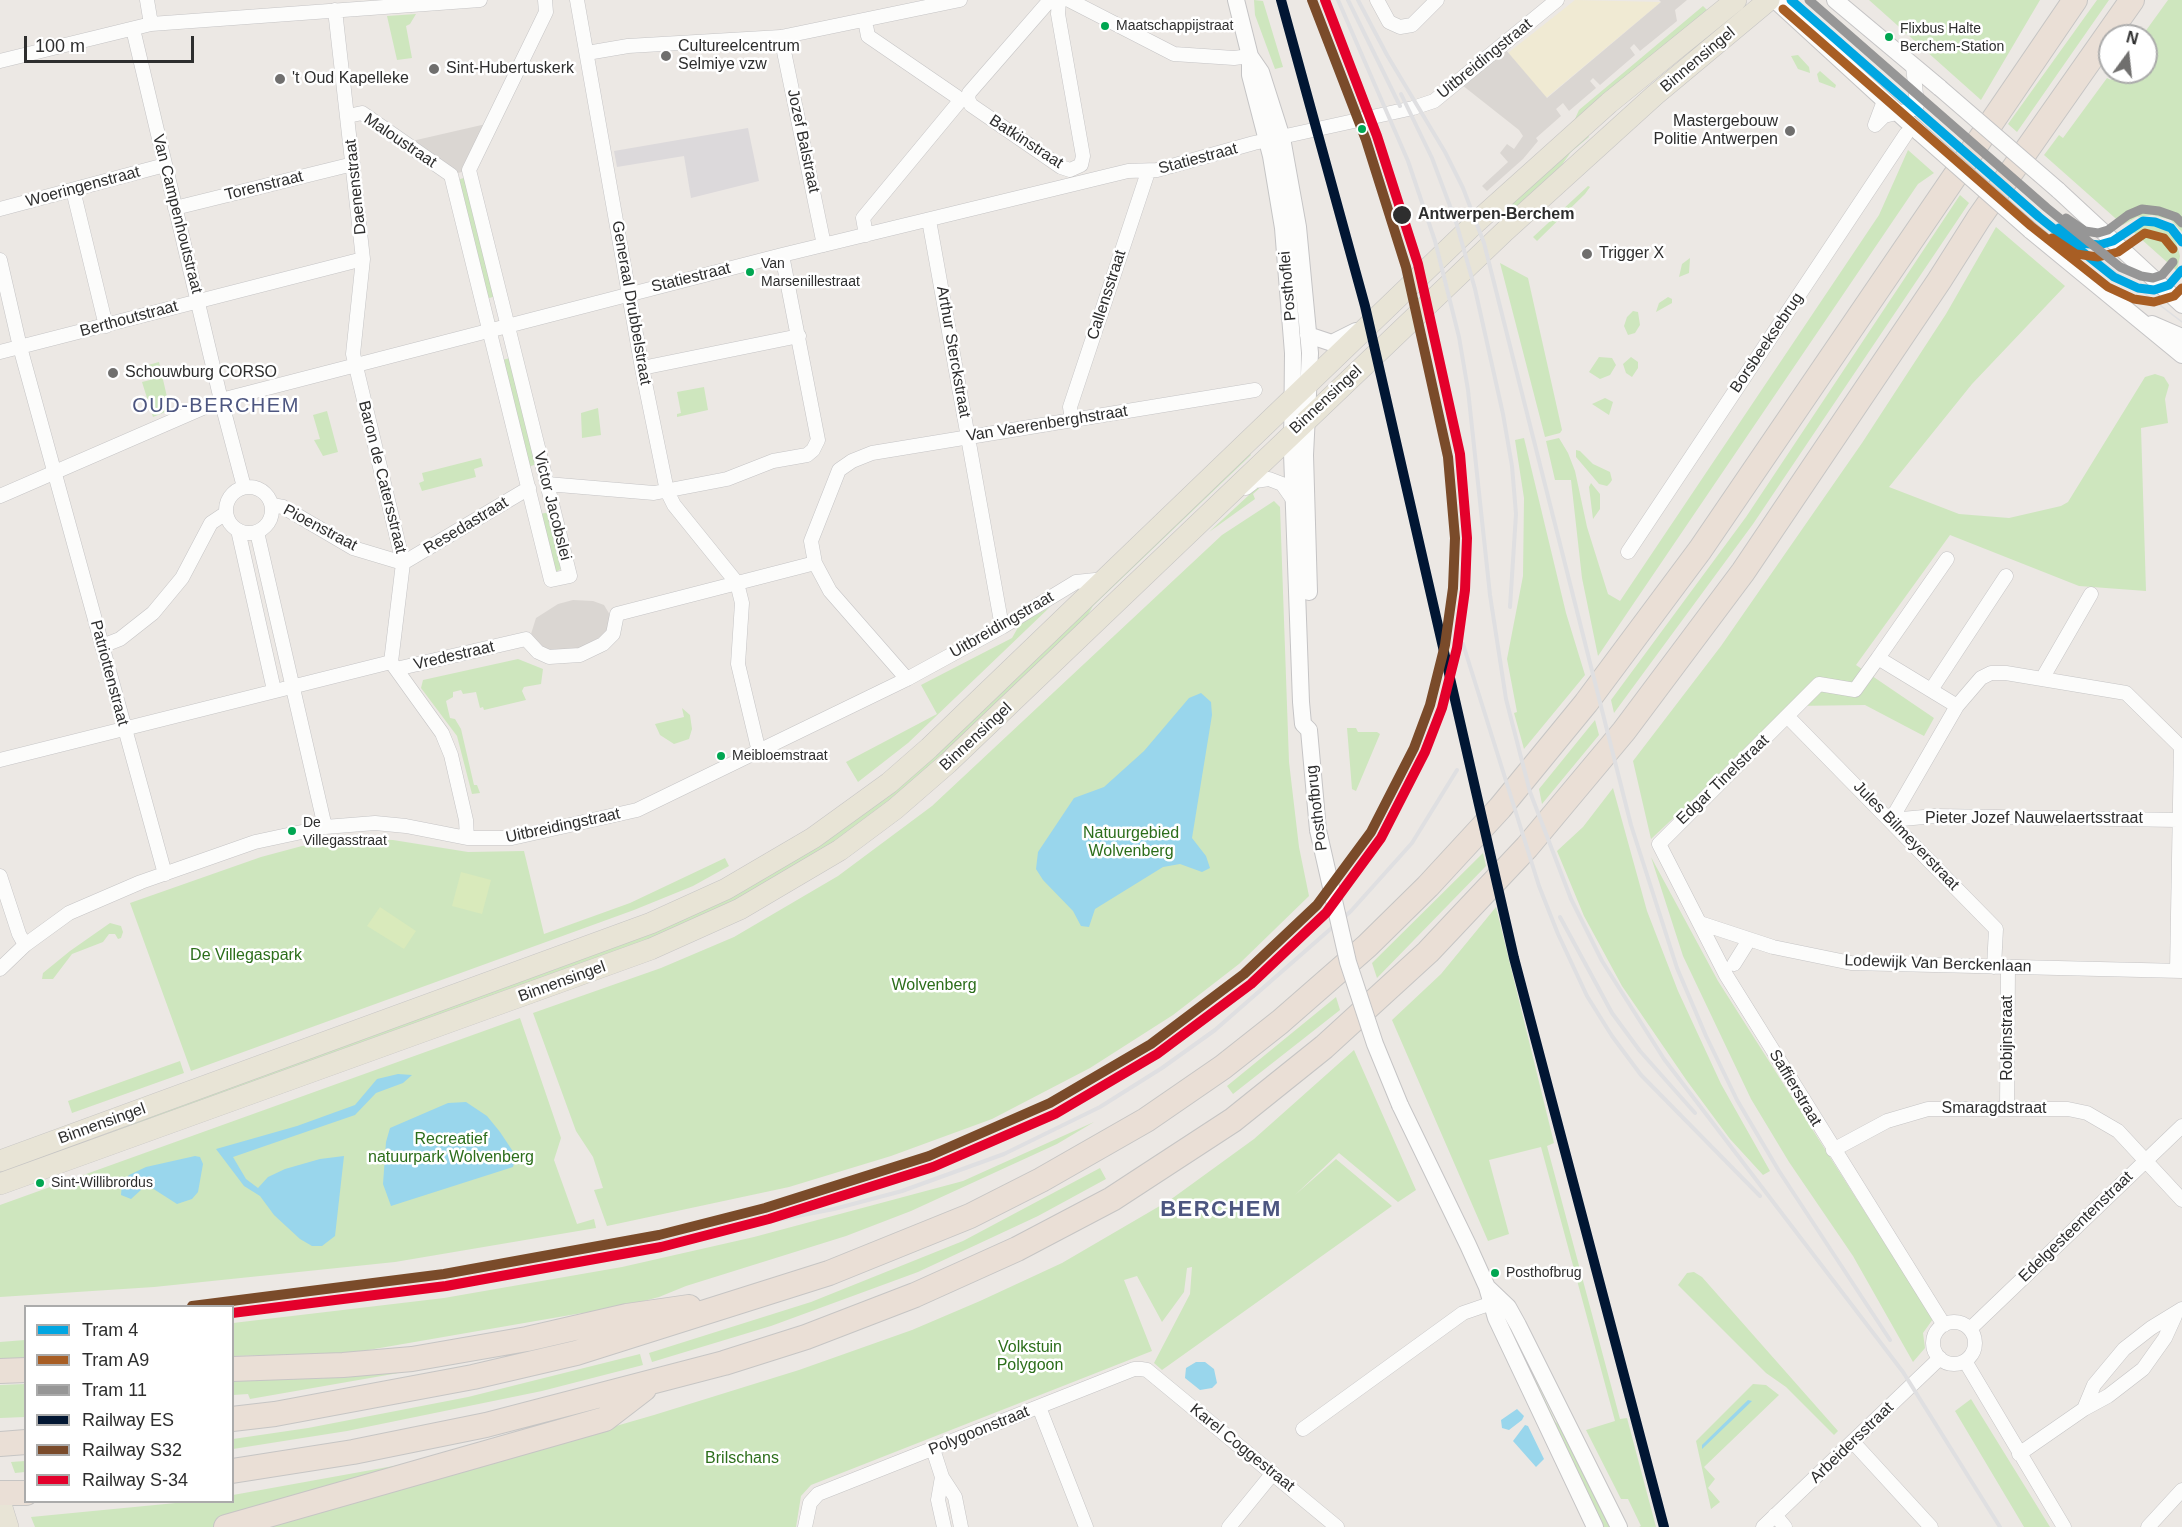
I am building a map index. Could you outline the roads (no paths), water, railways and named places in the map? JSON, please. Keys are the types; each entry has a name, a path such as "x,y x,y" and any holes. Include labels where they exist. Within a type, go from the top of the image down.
{"highway":[{"path":"234,1419 275,1414 462,1379 564,1356 647,1333 829,1273 970,1216 1099,1149 1223,1067 1367,946 1428,886 1500,808 1624,654 1726,512 2075,0"},
{"path":"234,1471 449,1433 650,1383 756,1353 861,1317 983,1266 1082,1215 1143,1180 1233,1120 1323,1047 1394,984 1458,921 1527,847 1617,740 1704,628 1896,346 1979,218 2132,0"},
{"path":"234,1369 343,1365 412,1359 527,1339 627,1316 748,1299"},
{"path":"0,1371 24,1370"},
{"path":"226,1527 605,1419 650,1383"},
{"path":"0,1444 24,1442"},
{"path":"0,1493 24,1493"}],"main road":[{"name":"Binnensingel","path":"0,1161 651,923 726,889 813,838 897,777 1471,227 1609,103 1736,0"},
{"name":"Binnensingel","path":"0,1184 651,949 707,926 777,889 840,850 912,795 1584,157 1769,0"},
{"path":"0,1501 8,1527"}],"street":[{"path":"147,0 151,24"},
{"path":"0,61 151,24 480,0"},
{"path":"451,175 469,170 546,12 545,0"},
{"name":"Generaal Drubbelstraat","path":"577,0 628,293 667,490 674,506 737,583"},
{"path":"587,53 628,46 781,37 960,0"},
{"path":"866,235 863,218 1050,0"},
{"name":"Batkinstraat","path":"865,20 868,36 1061,167 1070,170 1078,168 1083,156 1058,14 1059,0"},
{"path":"1069,0 1174,54 1234,58 1250,56"},
{"path":"1236,0 1250,56 1250,75 1275,139"},
{"path":"1377,0 1389,22 1400,27 1412,25 1437,0"},
{"name":"Uitbreidingstraat","path":"1275,139 1434,101 1557,0"},
{"path":"1774,0 1899,114 1913,134 2182,355"},
{"path":"1835,0 2058,190 2182,305"},
{"name":"Daenenstraat","path":"335,10 363,259 355,363"},
{"name":"Van Campenhoutstraat","path":"133,29 220,400"},
{"name":"Jozef Balstraat","path":"781,37 824,244"},
{"path":"1884,101 1875,125 1884,116 1914,109 1917,105 1912,66"},
{"name":"Maloustraat","path":"348,116 362,113 451,175"},
{"name":"Borsbeeksebrug","path":"1628,552 1913,134"},
{"name":"Statiestraat","path":"0,496 220,400 355,363 824,244 1128,171 1148,172 1275,139"},
{"name":"Posthoflei","path":"1275,139 1298,227 1308,335 1308,384 1299,426"},
{"name":"Posthoflei","path":"1275,139 1293,353 1293,400 1299,426"},
{"name":"Torenstraat","path":"175,208 353,164"},
{"name":"Woeringenstraat","path":"0,208 165,165"},
{"name":"Victor Jacobslei","path":"451,175 551,580 570,576 469,170"},
{"name":"Callensstraat","path":"1072,420 1070,407 1148,172"},
{"path":"73,190 106,326"},
{"name":"Arthur Sterckstraat","path":"928,220 1002,627"},
{"path":"547,484 654,493 727,479 773,461 807,455 813,450 818,440 782,255"},
{"name":"Berthoutstraat","path":"0,352 363,259"},
{"name":"Patriottenstraat","path":"0,260 20,346 165,874"},
{"path":"2130,313 2182,337"},
{"path":"2130,313 2182,367"},
{"path":"1308,335 1332,343 1370,324"},
{"path":"642,368 799,336"},
{"name":"Baron de Catersstraat","path":"355,363 403,563 393,666"},
{"name":"Van Vaerenberghstraat","path":"815,563 811,541 835,477 852,461 872,453 1255,390"},
{"path":"102,646 120,639 153,613 182,578 211,523 226,511 231,495 244,487 220,400"},
{"name":"Posthofbrug","path":"1299,426 1294,501 1303,724 1309,730 1318,830 1348,962 1375,1044 1400,1105 1496,1302 1595,1527"},
{"name":"Posthofbrug","path":"1299,426 1306,500 1314,723 1309,730"},
{"path":"1208,514 1216,517 1250,484 1259,480 1269,479 1282,484 1294,501"},
{"name":"Pioenstraat","path":"244,487 262,490 272,505 283,507 353,548 403,563"},
{"name":"Resedastraat","path":"403,563 529,488"},
{"path":"226,511 230,523 238,530 256,532 263,529 271,518 272,505"},
{"path":"238,530 274,690"},
{"path":"256,532 325,827"},
{"path":"1947,559 1878,658 1957,706"},
{"path":"815,563 830,591 907,679"},
{"name":"Vredestraat","path":"0,760 291,686 526,639 538,652 549,657 580,655 591,652 608,639 617,623 617,614 815,563"},
{"path":"1931,690 2006,576"},
{"name":"Uitbreidingstraat","path":"0,969 25,945 69,914 115,892 255,842 325,827 389,824 467,838 512,838 637,810 907,679 1002,627 1076,582 1105,579"},
{"path":"737,583 742,603 738,664 759,752"},
{"path":"2042,679 2091,594"},
{"name":"Edgar Tinelstraat","path":"1659,844 1819,684 1855,690 1878,658"},
{"path":"393,666 442,734 451,755 466,820 467,838"},
{"path":"1891,820 1957,706 1973,685 1991,673 2127,693 2181,747 2178,820 2180,839 2179,971"},
{"name":"Jules Bilmeyerstraat","path":"1788,717 1996,928 1994,968"},
{"name":"Pieter Jozef Nauwelaertsstraat","path":"1891,820 1935,816 2178,820"},
{"name":"Saffierstraat","path":"1659,844 1726,975 1944,1325"},
{"path":"0,876 19,934 25,945"},
{"name":"Lodewijk Van Berckenlaan","path":"1700,923 1810,957 1851,963 2179,971"},
{"path":"1734,964 1749,940"},
{"name":"Robijnstraat","path":"2007,1108 2008,968"},
{"name":"Smaragdstraat","path":"1833,1150 1887,1121 1906,1114 1952,1108 2068,1109 2087,1113 2118,1131 2182,1200"},
{"name":"Edelgesteentenstraat","path":"1970,1329 2182,1126"},
{"path":"1303,1429 1463,1313 1496,1302"},
{"name":"Posthofbrug","path":"1496,1302 1518,1325 1618,1527"},
{"path":"2084,1409 2094,1385 2124,1349 2151,1328 2179,1312"},
{"path":"2019,1454 2084,1409 2108,1396 2143,1369 2165,1338 2179,1312"},
{"path":"1955,1322 1970,1329 1975,1346 1965,1361 1954,1364 1940,1358 1933,1343 1936,1332 1944,1325 1955,1322"},
{"name":"Arbeidersstraat","path":"1763,1527 1940,1358"},
{"path":"1965,1361 2064,1527"},
{"name":"Polygoonstraat","path":"805,1527 813,1497 1134,1369 1147,1370"},
{"name":"Karel Coggestraat","path":"1147,1370 1337,1527"},
{"path":"1039,1407 1086,1527"},
{"path":"1853,1442 1931,1527"},
{"path":"933,1449 942,1477 955,1497 961,1527"},
{"path":"1229,1527 1273,1473"},
{"path":"942,1477 938,1500 944,1527"},
{"path":"2148,1527 2182,1490"},
{"path":"1775,1515 1785,1527"}],"water":[{"path":"1201,693 1211,702 1212,715 1192,838 1206,856 1210,868 1202,872 1180,864 1163,867 1095,909 1089,927 1081,926 1073,911 1043,880 1036,869 1038,852 1074,798 1104,787 1144,751 1189,698"},
{"path":"398,1074 412,1075 403,1083 376,1093 355,1115 233,1157 246,1179 258,1188 268,1177 285,1169 320,1159 344,1156 335,1236 322,1246 312,1246 300,1239 274,1215 260,1196 244,1186 216,1149 297,1126 355,1105 377,1079"},
{"path":"466,1102 487,1116 500,1132 516,1156 513,1167 391,1206 383,1184 386,1142 390,1128 448,1103"},
{"path":"195,1156 200,1157 203,1164 198,1192 192,1199 177,1204 152,1188 142,1189 131,1199 121,1195 122,1183 129,1175 146,1167"},
{"path":"1196,1362 1205,1362 1214,1369 1217,1383 1212,1388 1200,1390 1185,1378 1186,1368"},
{"path":"1748,1400 1752,1401 1702,1449 1702,1445"},
{"path":"1517,1409 1524,1416 1522,1420 1509,1430 1502,1428 1501,1420"},
{"path":"1525,1425 1528,1426 1544,1459 1536,1467 1513,1441"}],"tram line":[{"name":"4","path":"1791,0 2039,217 2114,277 2138,288 2154,290 2169,285 2182,270"},
{"name":"11","path":"1809,0 2047,208 2120,267 2141,276 2153,278 2162,275 2173,262"},
{"name":"A9","path":"1783,9 2031,226 2108,287 2134,299 2154,302 2174,296 2182,288"},
{"name":"11","path":"2066,218 2085,231 2098,233 2108,230 2128,215 2142,209 2159,211 2176,217 2182,223"},
{"name":"4","path":"2059,228 2081,243 2099,245 2113,241 2143,221 2155,222 2171,228 2182,242"},
{"name":"A9","path":"2052,238 2076,254 2098,257 2118,252 2145,233 2164,238 2173,249"},
{"path":"2070,237 2182,322"}],"railway":[{"path":"1338,0 1408,161 1435,241 1459,337 1468,390 1490,595 1506,699 1530,792 1571,899 1602,961 1664,1059 1903,1372 2000,1527"},
{"path":"1348,0 1400,106"},
{"path":"1358,0 1387,55 1445,152 1463,188 1484,243 1631,825 1677,968 1737,1100 1779,1171 1890,1340"},
{"path":"1401,94 1432,158 1456,222 1475,289 1503,414 1512,466 1516,514 1510,607"},
{"path":"1463,644 1539,886 1587,996 1612,1036 1641,1075 1760,1196"},
{"path":"661,1242 834,1209 902,1191 1004,1154 1100,1107 1162,1068 1215,1030 1351,911 1412,843 1457,770"},
{"path":"1560,917 1612,1013 1640,1051 1695,1113"}],"rail line":[{"name":"ES","path":"1281,0 1365,306 1514,958 1664,1527"},
{"name":"S32","path":"200,1305 444,1274 659,1235 765,1208 929,1156 1050,1103 1151,1044 1244,974 1317,905 1371,832 1414,748 1430,705 1445,645 1453,588 1455,538 1448,457 1406,267 1366,140 1312,0"},
{"name":"S-34","path":"234,1313 446,1286 661,1247 769,1219 933,1167 1055,1114 1157,1054 1251,984 1326,913 1381,838 1425,752 1442,708 1457,648 1465,590 1467,538 1460,454 1418,264 1377,136 1325,0"}],"place":[{"name":"Maatschappijstraat","path":"1105,26"},
{"name":"Flixbus Halte Berchem-Station","path":"1889,37"},
{"name":"Cultureelcentrum Selmiye vzw","path":"666,56"},
{"name":"Sint-Hubertuskerk","path":"434,69"},
{"name":"'t Oud Kapelleke","path":"280,79"},
{"name":"Mastergebouw Politie Antwerpen","path":"1790,131"},
{"name":"Antwerpen-Berchem","path":"1402,215"},
{"name":"Trigger X","path":"1587,254"},
{"name":"Van Marsenillestraat","path":"750,272"},
{"name":"Schouwburg CORSO","path":"113,373"},
{"name":"Meibloemstraat","path":"721,756"},
{"name":"De Villegasstraat","path":"292,831"},
{"name":"Sint-Willibrordus","path":"40,1183"},
{"name":"Posthofbrug","path":"1495,1273"}],"district":[{"name":"OUD-BERCHEM","path":"216,406"},
{"name":"BERCHEM","path":"1221,1210"}],"park label":[{"name":"Natuurgebied Wolvenberg","path":"1131,843"},
{"name":"De Villegaspark","path":"246,956"},
{"name":"Wolvenberg","path":"934,986"},
{"name":"Recreatief natuurpark Wolvenberg","path":"451,1149"},
{"name":"Volkstuin Polygoon","path":"1030,1357"},
{"name":"Brilschans","path":"742,1459"}]}
